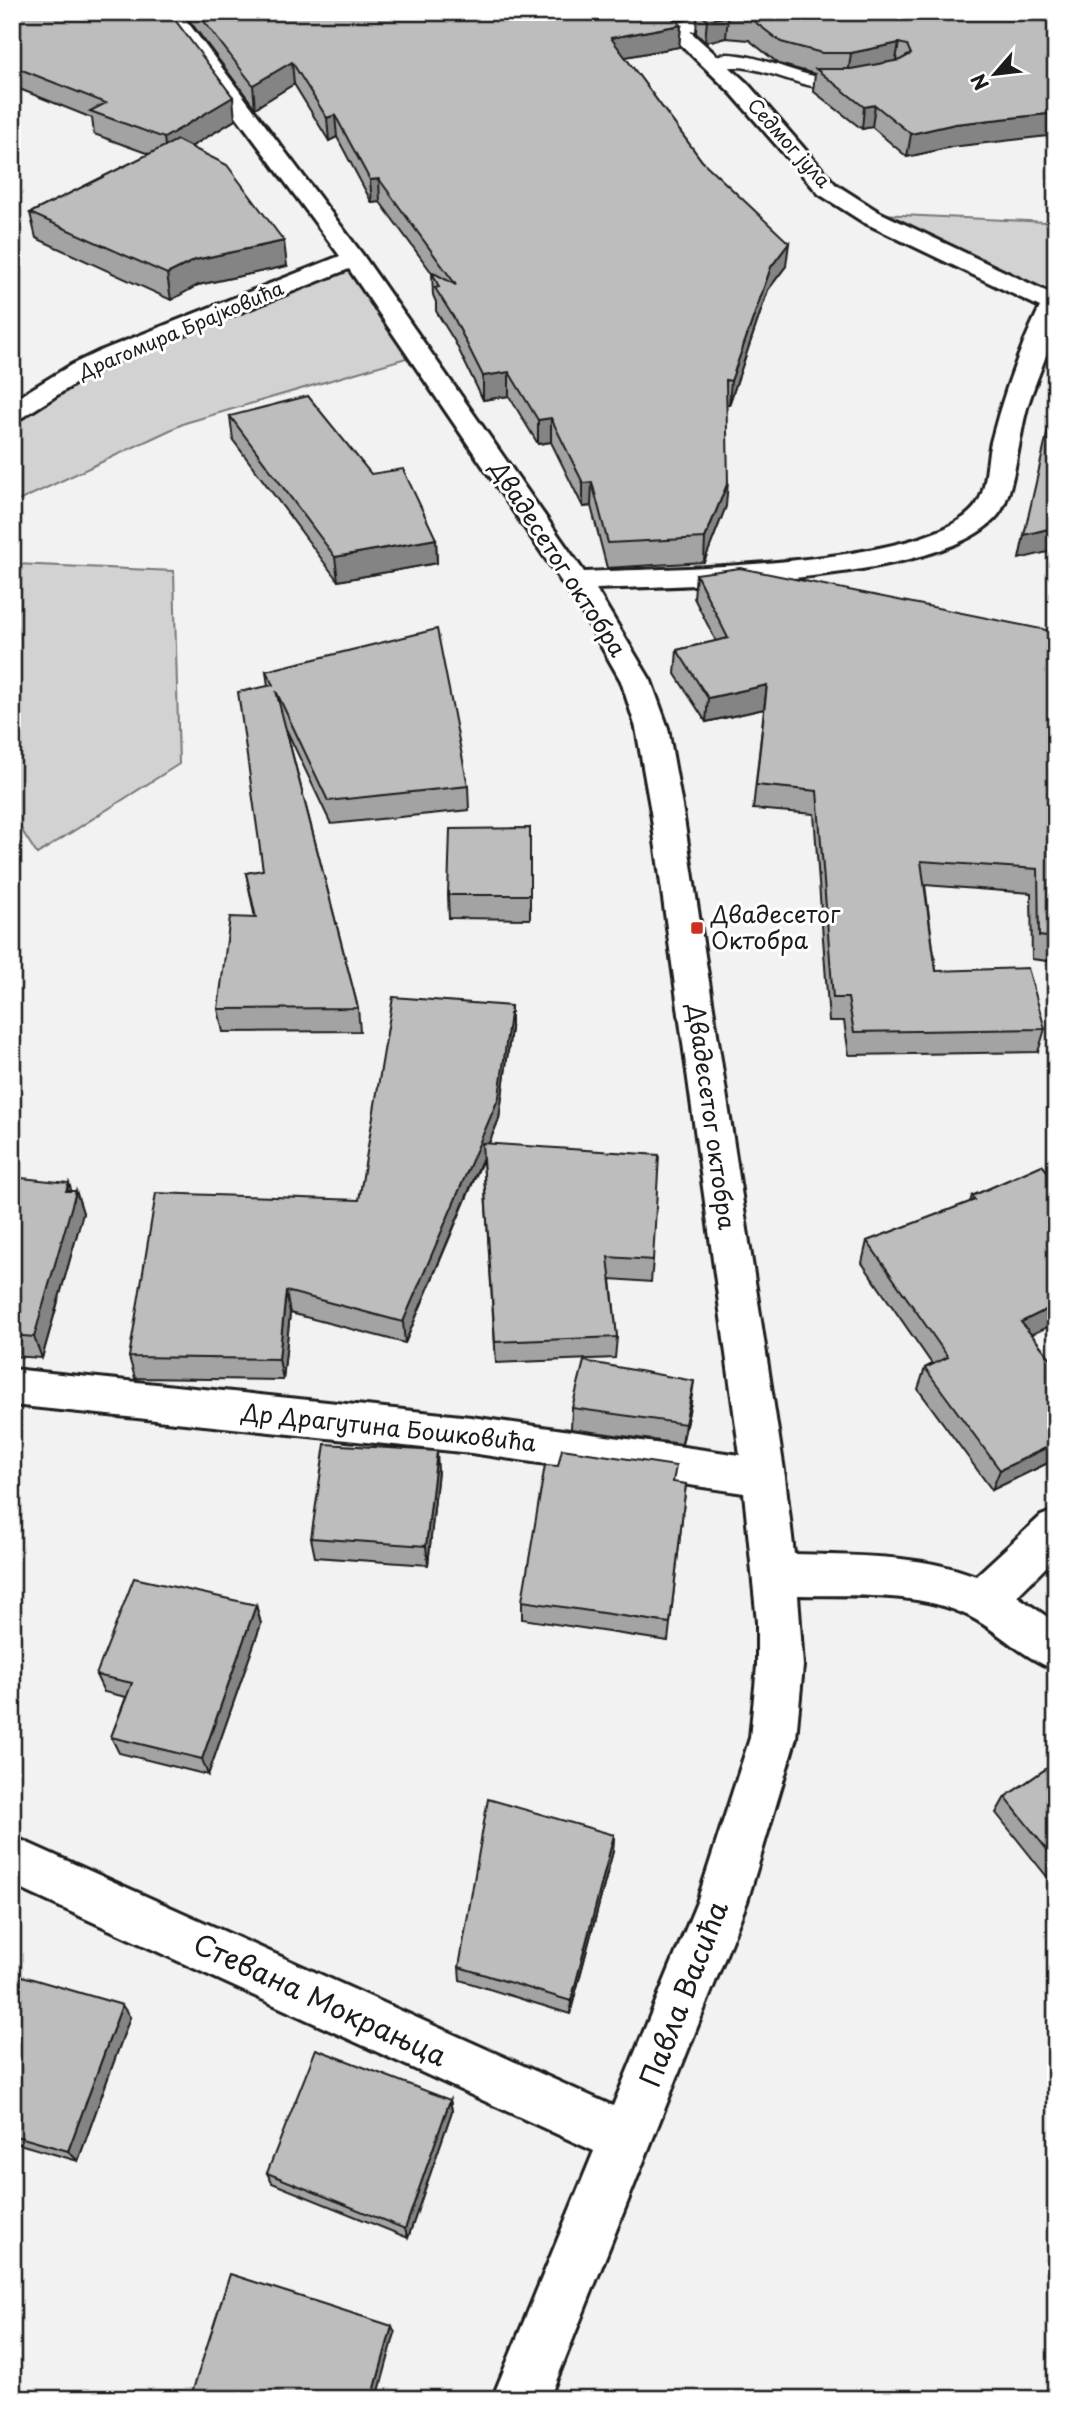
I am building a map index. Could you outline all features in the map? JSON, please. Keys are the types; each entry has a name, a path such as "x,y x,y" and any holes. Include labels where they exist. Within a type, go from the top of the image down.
{"street":[{"name":"Двадесетог октобра","path":"169,12 354,259 576,581 612,636 635,681 652,728 667,812 764,1478 772,1574"},
{"name":"Седмог јула","path":"652,12 676,29 754,103 827,189 871,216 1054,305"},
{"name":"Драгомира Брајковића","path":"12,411 80,370 109,356 354,259"},
{"path":"576,581 805,568 873,560 917,550 969,527 987,513 995,494 1004,446 1023,378 1035,341 1054,305"},
{"name":"Др Драгутина Бошковића","path":"12,1387 471,1435 764,1478"},
{"path":"984,1600 1030,1552 1056,1530"},
{"path":"772,1574 911,1580 984,1600 1056,1649"},
{"name":"Павла Васића","path":"520,2399 628,2139 722,1902 772,1738 780,1655 779,1622 772,1574"},
{"name":"Стевана Мокрањца","path":"12,1860 628,2139"}],"lane":[{"path":"676,29 752,12"},
{"path":"711,61 730,58 748,60 821,84 884,76"}],"shaded area":[{"path":"881,214 1047,222 1056,219 1056,294 953,249"},
{"path":"354,259 420,354 185,423 12,504 12,412 80,370"},
{"path":"12,557 16,564 174,571 179,764 37,854 12,815"}],"building":[{"path":"12,12 169,12 233,97 164,138 90,111 106,103 12,66"},
{"path":"197,12 665,12 681,25 611,38 702,161 789,243 771,267 731,381 726,380 728,482 705,538 608,543 592,482 583,483 551,418 538,420 509,372 483,376 454,318 435,288 439,287 432,272 456,285 379,179 370,180 335,115 327,118 292,62 253,85"},
{"path":"698,12 1056,12 1056,113 955,124 911,134 875,105 864,107 816,69 851,69 900,60 911,54 907,45 899,43 851,53 822,53 781,42 751,19 728,16 707,20"},
{"path":"177,140 227,165 284,241 195,260 167,274 30,213"},
{"path":"1056,395 1056,527 1024,535"},
{"path":"308,396 371,474 403,469 436,539 335,557 230,416"},
{"path":"740,568 1056,632 1056,938 1039,936 1038,869 921,861 936,971 1028,968 1045,1029 854,1032 848,998 833,998 817,791 756,785 767,685 708,698 677,650 728,638 696,574"},
{"path":"437,629 468,786 328,801 276,691 358,1008 218,1009 230,917 256,918 246,873 263,870 238,692 273,685 266,671"},
{"path":"530,828 530,895 448,895 450,829"},
{"path":"393,997 511,1006 499,1097 403,1322 286,1291 279,1359 129,1357 156,1193 359,1200"},
{"path":"482,1143 659,1155 653,1260 608,1257 617,1337 495,1342"},
{"path":"1042,1165 1056,1181 1056,1305 1021,1322 1056,1365 1056,1443 1000,1470 925,1368 948,1357 867,1241 975,1200 972,1196"},
{"path":"12,1177 69,1183 66,1191 76,1191 34,1337 12,1335"},
{"path":"584,1361 694,1381 685,1424 572,1408"},
{"path":"325,1444 437,1451 426,1546 311,1538"},
{"path":"562,1449 676,1466 673,1482 686,1484 670,1623 522,1601 545,1465 558,1466"},
{"path":"134,1578 256,1605 202,1759 111,1737 132,1683 96,1675"},
{"path":"1056,1762 1056,1861 1005,1797"},
{"path":"488,1799 614,1835 571,2001 459,1967"},
{"path":"12,1973 122,2005 68,2151 12,2135"},
{"path":"316,2049 450,2100 405,2229 267,2173"},
{"path":"230,2274 392,2326 372,2399 190,2399"}],"place":[{"name":"Двадесетог Октобра","path":"697,928"}]}
